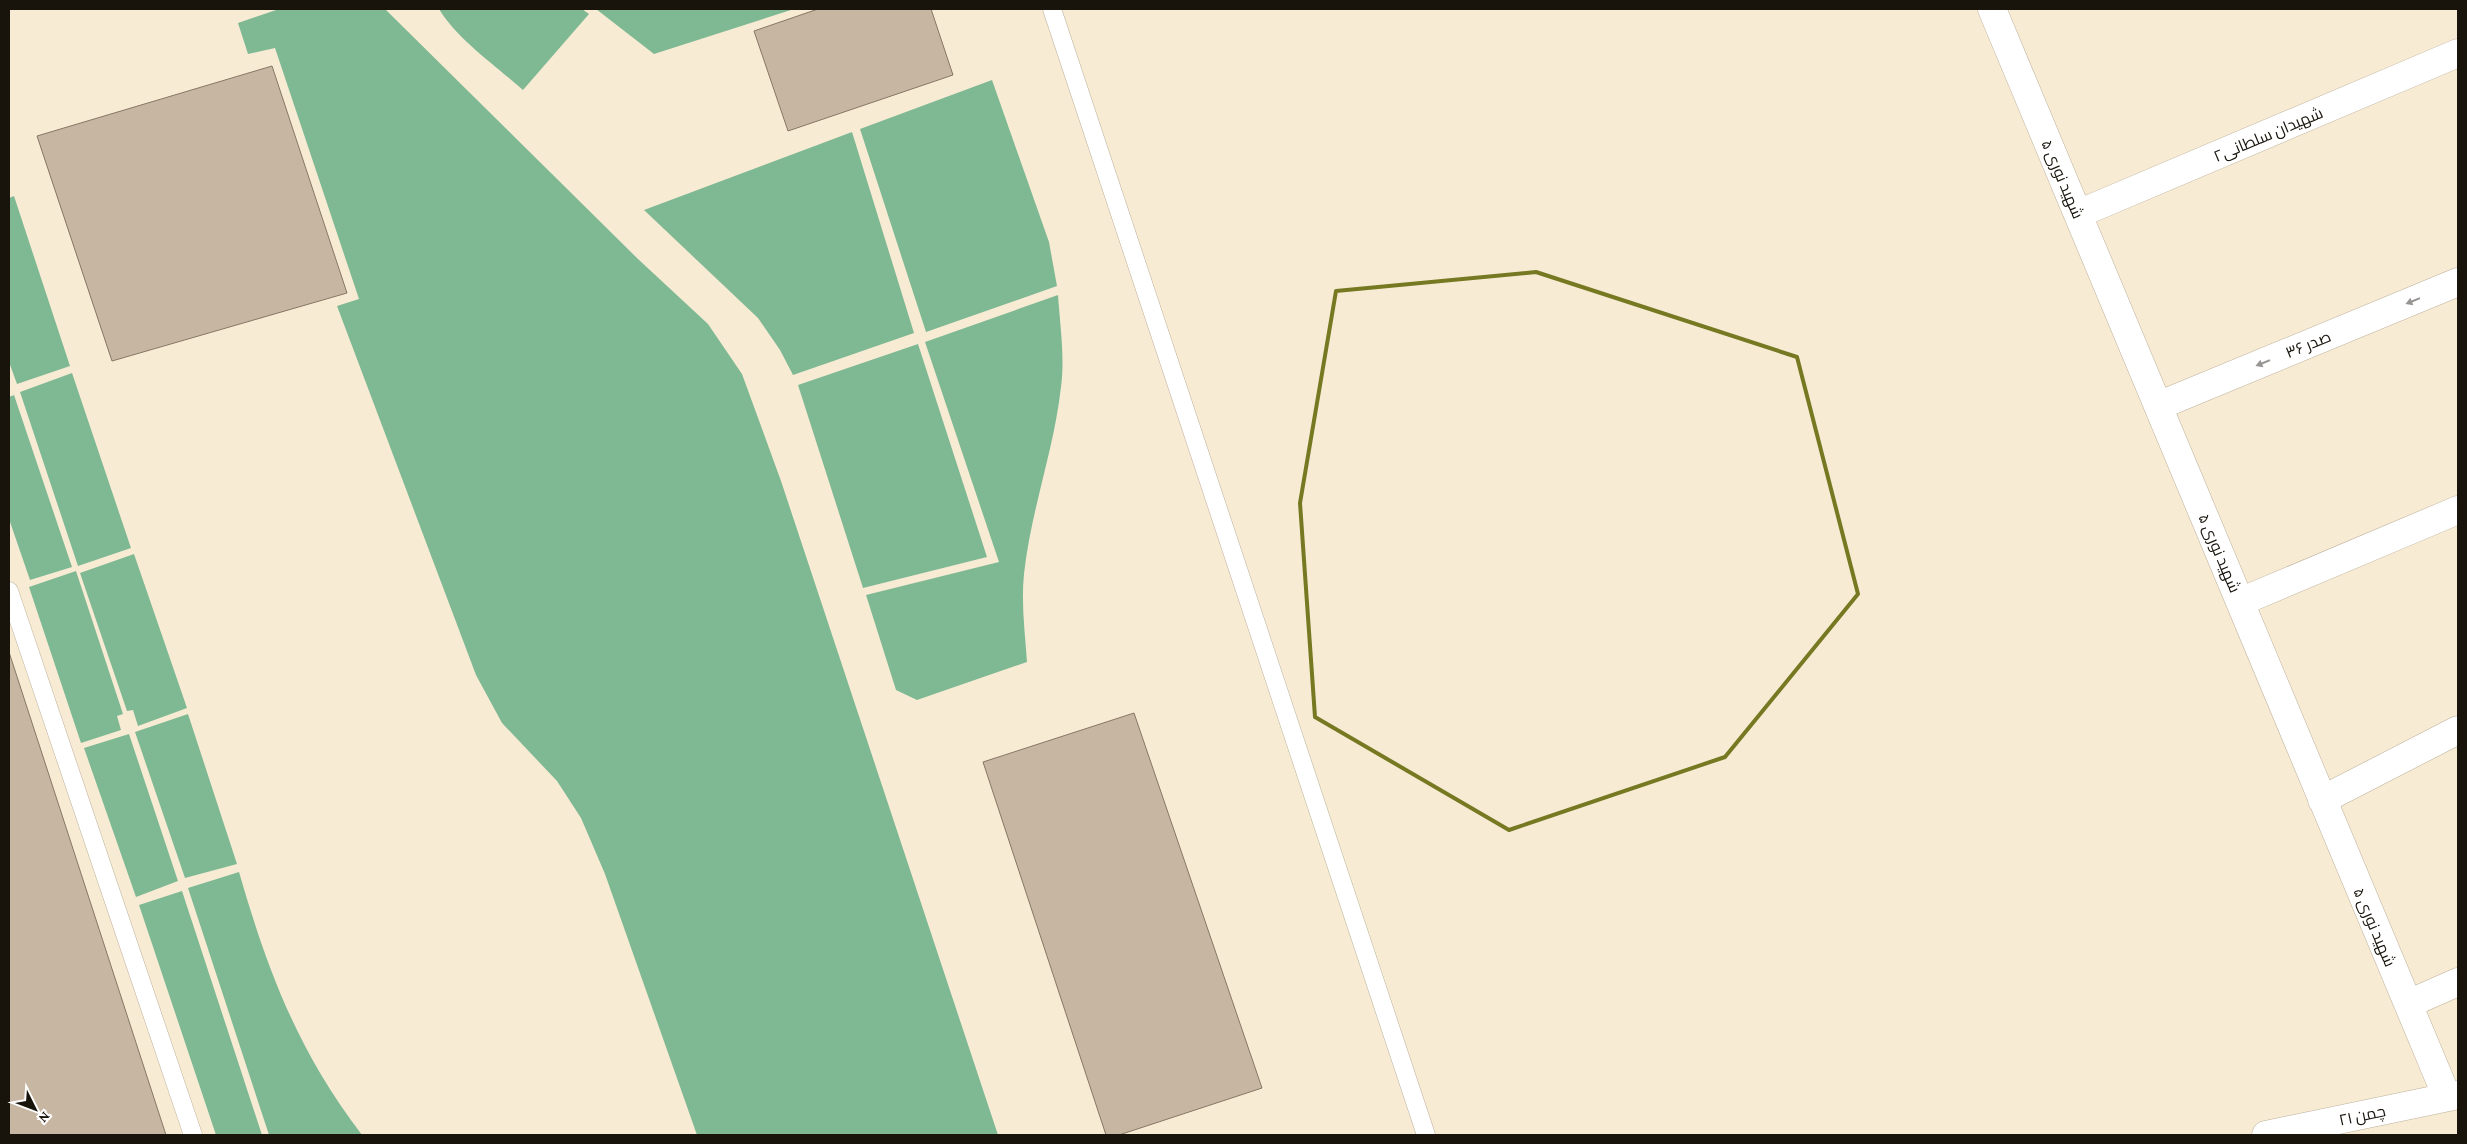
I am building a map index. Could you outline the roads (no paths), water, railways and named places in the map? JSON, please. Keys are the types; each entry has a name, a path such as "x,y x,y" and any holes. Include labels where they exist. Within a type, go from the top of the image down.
{"street":[{"name":"شهید نوری ۵","path":"1999,11 2078,214 2322,800 2408,1004 2452,1096"},
{"name":"شهیدان سلطانی۲","path":"2078,214 2458,53"},
{"name":"صدر ۳۶","path":"2158,406 2458,282"},
{"path":"2240,602 2458,510"},
{"path":"2322,800 2458,730"},
{"path":"2408,1004 2458,982"},
{"name":"چمن ۲۱","path":"2266,1135 2452,1096"}],"lane":[{"path":"1052,9 1426,1135"},
{"path":"9,591 193,1135"}]}
